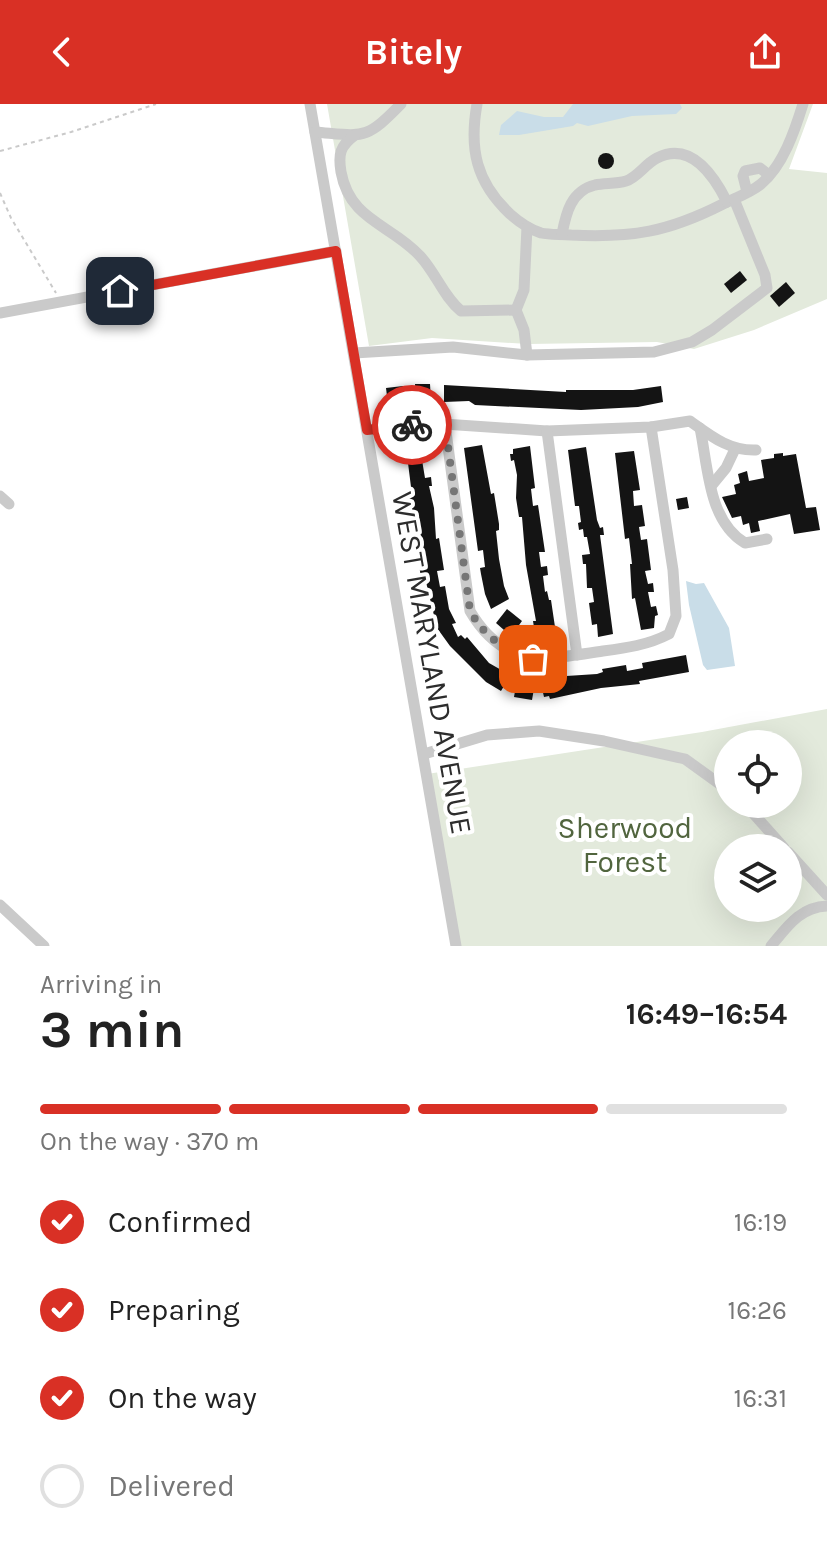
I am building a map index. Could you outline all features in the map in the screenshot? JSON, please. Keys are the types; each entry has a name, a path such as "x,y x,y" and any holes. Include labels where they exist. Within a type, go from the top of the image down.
{"street":[{"name":"WEST MARYLAND AVENUE","path":"310,104 456,946"},
{"path":"315,132 355,135 375,130 401,104"},
{"path":"477,104 473,134 478,166 490,195 527,227 542,233 609,236 645,233 687,223 761,184 791,135 803,104"},
{"path":"355,135 344,143 339,152 343,183 355,207 420,255 444,292 461,311 516,310"},
{"path":"354,353 453,347 527,355 654,352 692,342 767,288 765,275 730,201 718,183 692,157 668,155 657,158 628,180 593,186 579,193 565,214 562,234"},
{"path":"747,192 743,176 745,171 760,168 769,175"},
{"path":"527,227 524,290 516,310 524,330 527,355"},
{"path":"0,313 336,251"},
{"path":"367,430 429,423 547,431 695,425 735,449 756,450"},
{"path":"445,424 470,611 481,629 505,649 533,659 653,642 669,634 676,616 673,570 651,427"},
{"path":"695,425 724,526 745,543 767,539"},
{"path":"547,431 577,655"},
{"path":"712,485 726,468 735,449"},
{"path":"424,754 487,735 539,731 604,741 685,759 714,780"},
{"path":"757,818 772,834"},
{"path":"802,868 827,895"},
{"path":"0,905 44,946"},
{"path":"771,946 797,916 812,908 827,906"}],"path":[{"path":"0,151 156,104"},
{"path":"0,193 11,218 62,301"}],"green space":[{"path":"327,104 813,104 789,169 827,173 827,299 754,330 694,349 657,342 528,344 432,338 369,346"},
{"name":"Sherwood Forest","path":"827,709 827,946 456,946 427,774 702,732"}],"water":[{"path":"573,104 680,104 682,108 676,114 632,116 588,126 577,123 519,135 499,135 501,125 517,111 544,117 563,117"},
{"path":"686,581 704,583 729,628 735,666 707,670 703,665"}],"building":[{"path":"603,153 609,153 614,161 612,167 603,169 598,164 598,158"},
{"path":"740,271 747,280 731,293 724,284"},
{"path":"786,282 795,293 779,307 770,296"},
{"path":"415,384 430,384 431,402 416,402"},
{"path":"444,385 566,392 661,386 663,402 638,407 581,410 475,405 469,401 444,402"},
{"path":"403,386 405,402 388,404 386,388"},
{"path":"425,444 428,459 422,460 425,478 431,477 432,486 429,486 436,539 439,538 444,570 437,571 440,587 445,586 449,609 456,623 452,624 458,637 467,637 489,663 503,671 505,667 513,671 501,691 486,682 450,646 437,628 426,582 422,583 419,565 424,564 420,534 411,535 410,528 415,527 411,503 406,503 405,496 412,495 406,447"},
{"path":"482,445 491,494 494,493 499,524 496,531 499,559 509,599 491,609 481,574 480,568 485,567 483,550 478,551 464,448"},
{"path":"530,446 535,488 531,489 533,506 538,505 545,552 539,552 541,567 547,566 548,575 543,576 545,592 551,600 555,627 548,628 549,639 536,640 522,517 519,517 516,498 517,475 510,454 513,454 513,449"},
{"path":"586,447 597,520 600,528 603,527 604,535 600,535 613,634 598,637 597,624 592,625 589,603 594,602 592,588 587,588 586,564 583,564 582,555 590,554 587,537 584,537 583,529 579,530 579,506 575,506 568,450"},
{"path":"634,451 640,490 633,491 634,506 642,505 645,526 639,527 641,540 647,539 651,570 645,571 648,584 653,583 654,592 648,592 651,607 656,606 658,615 655,616 654,628 641,630 635,598 632,599 629,538 625,539 615,453"},
{"path":"783,453 783,456 796,454 806,508 816,507 820,530 794,534 790,514 758,521 760,531 751,533 749,523 743,525 741,516 732,518 722,497 736,494 734,485 740,483 738,474 747,471 749,481 764,478 761,460"},
{"path":"687,497 689,508 678,510 676,499"},
{"path":"507,609 522,621 511,636 496,623"},
{"path":"686,655 689,672 639,681 640,684 601,688 550,699 549,696 544,697 541,684 552,682 551,677 597,674 603,672 602,669 626,665 627,671 643,668 642,663"},
{"path":"528,675 536,677 532,700 514,697 517,680 527,682"}],"way so far":[{"path":"412,425 445,424 470,611 481,629 505,649 533,659"}],"route":[{"path":"120,291 336,251 367,430 412,425"}]}
